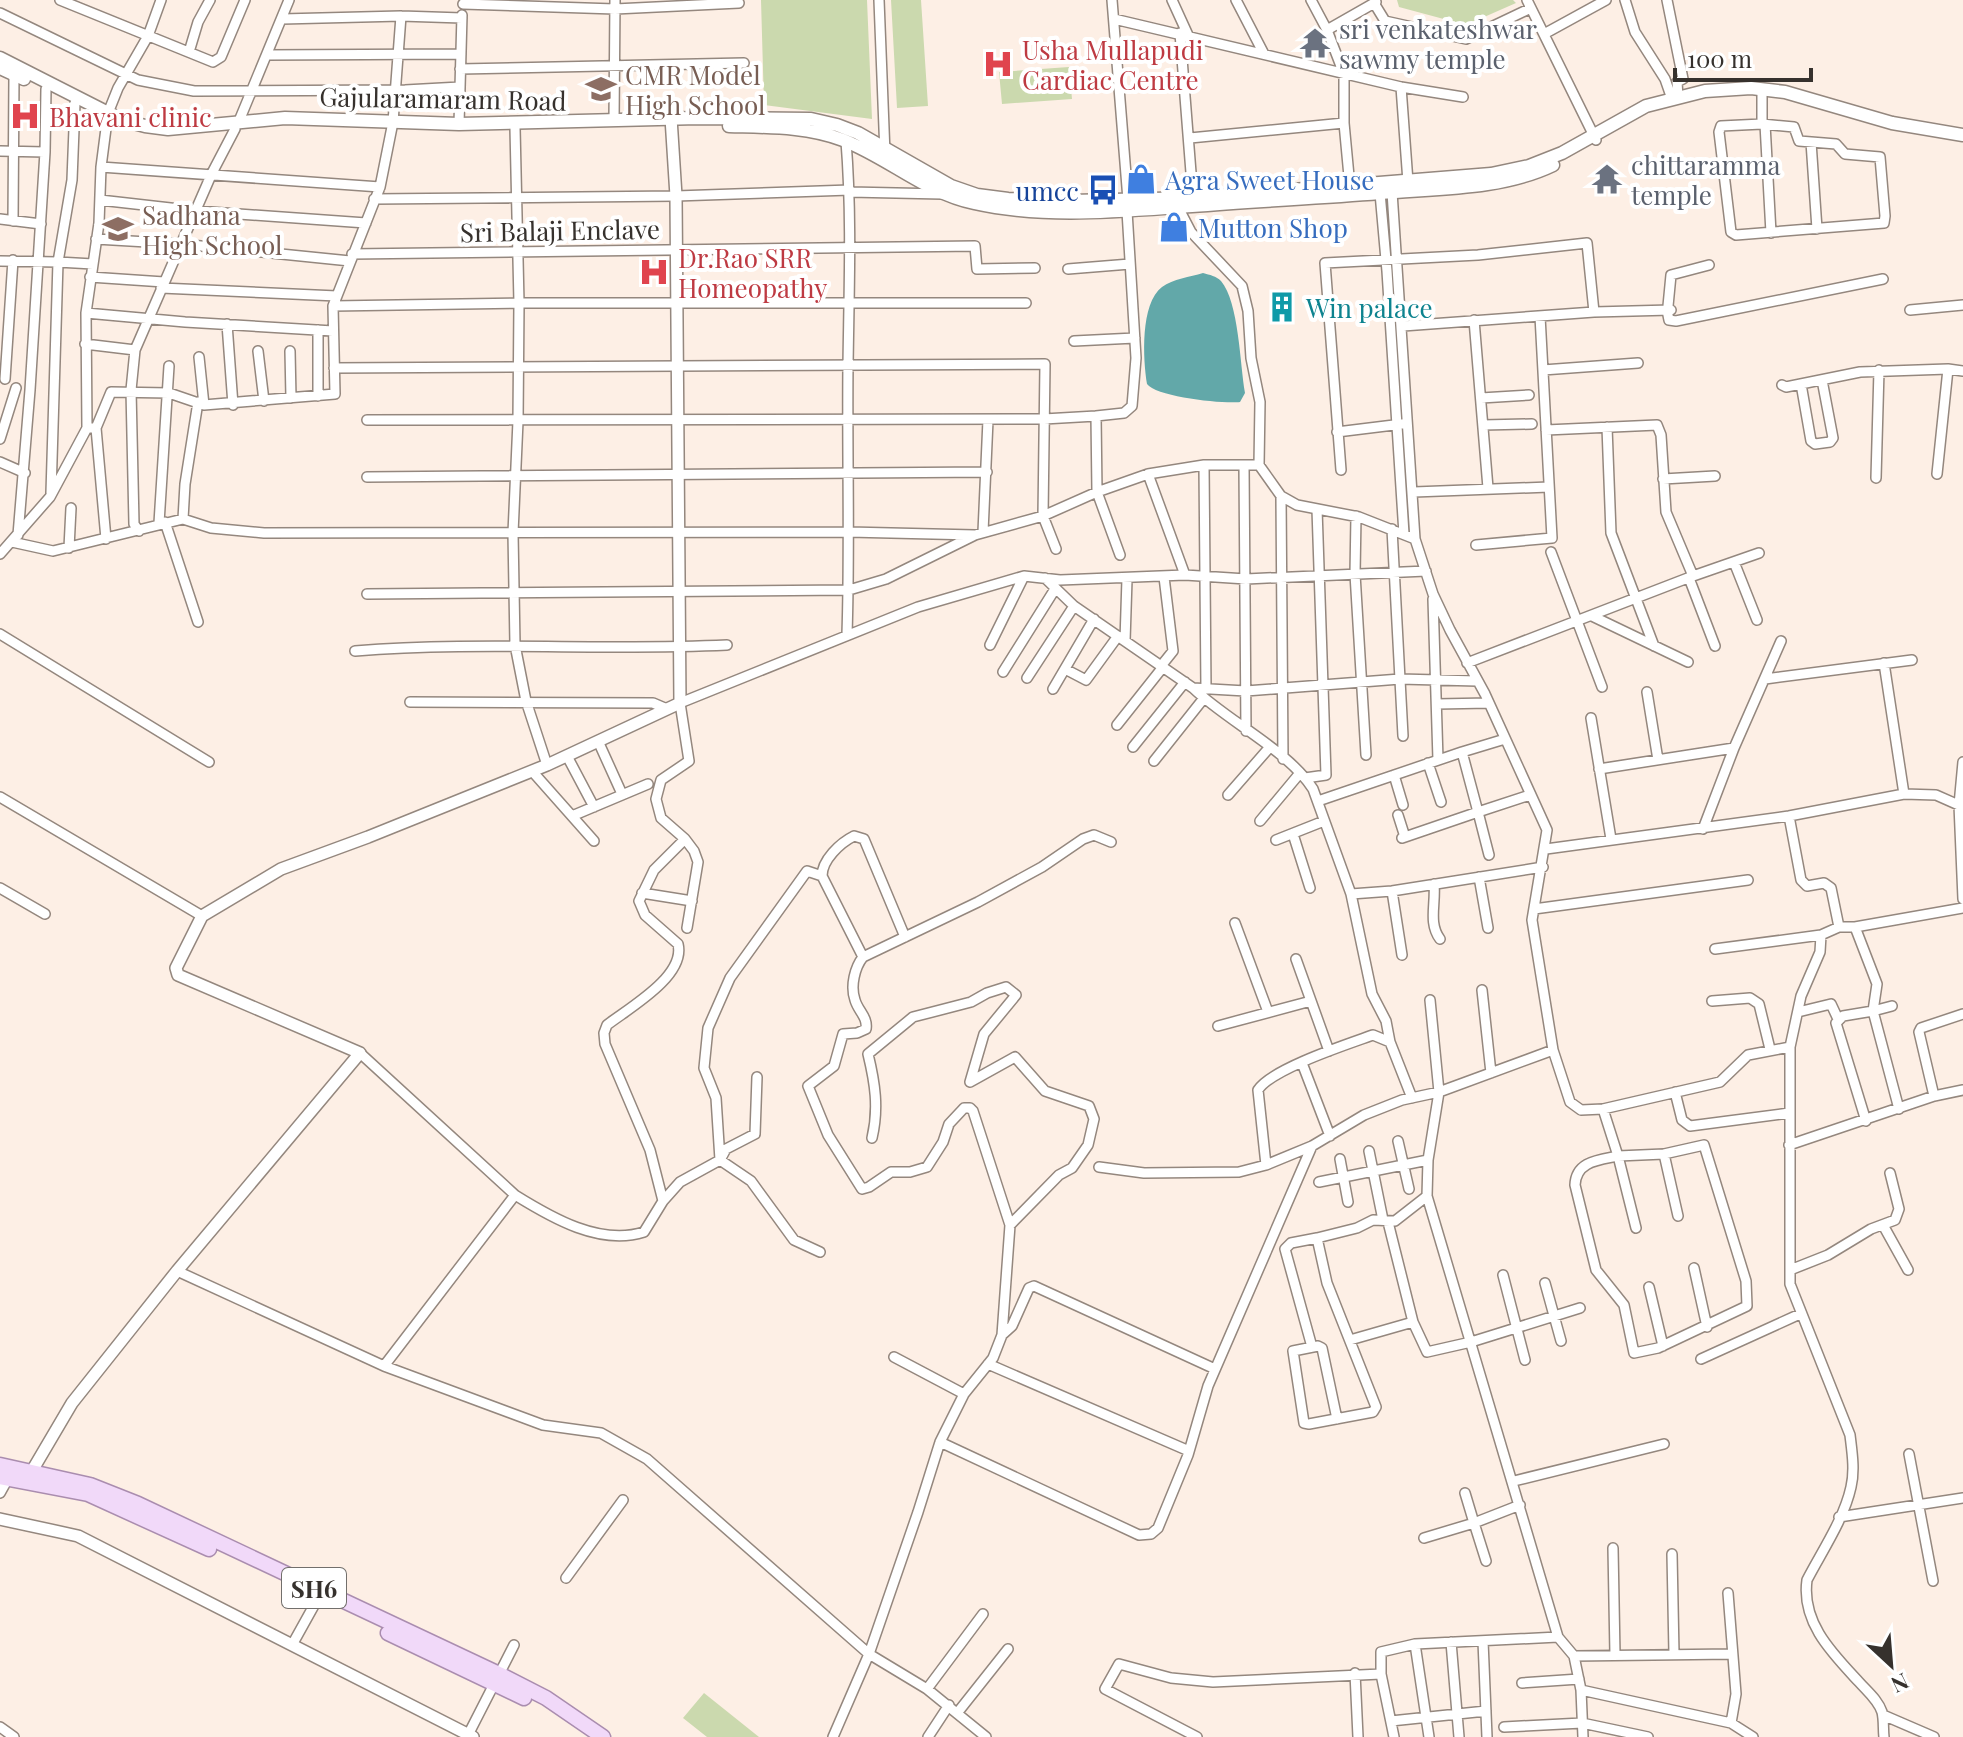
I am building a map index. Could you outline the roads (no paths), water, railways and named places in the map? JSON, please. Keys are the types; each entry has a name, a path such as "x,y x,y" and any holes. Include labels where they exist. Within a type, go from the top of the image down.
{"main road":[{"name":"Gajularamaram Road","path":"0,58 135,133 174,136 237,125 515,128 775,117 811,119 837,125 886,148 931,177 977,195 1127,205 1178,207 1386,192 1477,184 1525,176 1559,162 1595,137 1674,92 1800,95 1892,123 1963,135"},
{"name":"Gajularamaram Road","path":"0,68 108,116"},
{"name":"Gajularamaram Road","path":"393,126 614,121 778,127 822,133 846,141 943,194 973,203 1036,213 1491,174 1529,166 1672,106 1762,92 1891,130 1963,141"},
{"name":"SH6","path":"5,1472 112,1492 497,1679 589,1737"},
{"name":"SH6","path":"28,1477 107,1501 317,1600 546,1698 603,1737"}],"street":[{"path":"60,0 213,62 218,60 245,0"},
{"path":"106,539 91,428 86,313 108,116 118,88 148,36 160,0"},
{"path":"189,52 198,22 210,0"},
{"path":"139,531 134,524 131,390 135,350 212,173 237,125 289,0"},
{"path":"879,0 886,148 884,162"},
{"path":"367,420 988,420 1124,413 1132,406 1135,338 1112,0"},
{"path":"1172,0 1184,34 1193,198"},
{"path":"1236,0 1264,54"},
{"path":"1311,0 1344,74 1344,123 1350,187"},
{"path":"1544,34 1606,0"},
{"path":"1625,0 1635,32 1674,92 1683,79 1667,0"},
{"path":"1327,30 1377,1 1385,21 1466,39 1529,4 1595,137"},
{"path":"459,124 463,2 615,5 739,3"},
{"path":"614,121 615,5"},
{"path":"0,13 138,80 194,91 460,87"},
{"path":"0,554 50,497 111,392 169,393 201,403 233,405 335,394 335,301 380,187 393,126 401,16"},
{"path":"282,19 462,18"},
{"path":"1114,19 1401,87 1463,97"},
{"path":"267,55 461,54"},
{"path":"460,69 744,63"},
{"path":"13,221 14,75"},
{"path":"1401,87 1408,182"},
{"path":"15,539 25,473 45,152 46,89"},
{"path":"1762,92 1771,233"},
{"path":"50,497 58,262 72,180 75,103"},
{"path":"672,122 677,250 680,703 689,761 661,780 656,799 661,818 685,839 698,862 687,928"},
{"path":"1190,138 1344,123"},
{"path":"1763,124 1794,127 1799,141 1811,142 1836,144 1845,154 1880,157 1884,223 1771,233 1736,235 1731,232 1719,132 1721,126 1763,124"},
{"path":"515,128 519,303 513,533 515,645 526,701 547,765"},
{"path":"846,141 850,191 851,303 847,634"},
{"path":"1811,142 1817,229"},
{"path":"0,151 45,152"},
{"path":"101,167 380,187"},
{"path":"374,199 850,191 943,194"},
{"path":"1386,192 1392,259 1404,534"},
{"path":"100,200 197,211 366,223"},
{"path":"1178,207 1191,232 1242,286 1260,402 1259,465 1281,496 1297,505 1356,516 1415,539"},
{"path":"0,219 41,224"},
{"name":"Sri Balaji Enclave","path":"96,239 351,258 518,252 975,246 977,269 1035,268"},
{"path":"1341,470 1325,263 1494,254 1587,243 1594,312"},
{"path":"1392,259 1403,326 1415,539 1433,594 1489,703 1547,830 1532,920 1553,1050 1570,1102 1581,1110 1603,1109 1720,1082 1748,1055 1790,1047"},
{"path":"13,260 3,378 16,388 30,390"},
{"path":"0,261 93,264"},
{"path":"1068,269 1130,264"},
{"path":"1709,265 1671,275 1669,320 1883,279"},
{"path":"90,277 335,301 1026,303"},
{"path":"1910,310 1963,305"},
{"path":"1403,326 1669,308"},
{"path":"86,313 333,331"},
{"path":"1476,545 1552,538 1540,316"},
{"path":"1474,320 1488,488"},
{"path":"227,324 233,405"},
{"path":"318,330 318,396"},
{"path":"1074,341 1135,338"},
{"path":"85,344 135,350"},
{"path":"258,351 264,401"},
{"path":"290,351 291,398"},
{"path":"183,519 185,484 201,403 199,357"},
{"path":"1543,370 1638,363"},
{"path":"334,368 1045,364 1043,516 1056,549"},
{"path":"169,366 162,523 198,622"},
{"path":"1937,474 1948,369"},
{"path":"1876,478 1879,370"},
{"path":"1782,385 1879,370 1963,371"},
{"path":"1801,384 1811,441 1815,444 1830,442 1833,438 1822,380"},
{"path":"0,439 16,388"},
{"path":"1481,398 1529,395"},
{"path":"1096,416 1097,492 1120,555"},
{"path":"979,533 987,472 988,420"},
{"path":"1337,432 1409,424"},
{"path":"1483,425 1532,424"},
{"path":"1546,430 1657,425 1661,435 1666,512 1715,646"},
{"path":"1607,427 1611,533 1654,646"},
{"path":"0,462 25,473"},
{"path":"367,594 849,590 886,579 979,533 1043,516 1148,474 1204,465 1259,465"},
{"path":"1154,761 1205,694 1204,465"},
{"path":"1244,465 1246,731"},
{"path":"367,477 987,472"},
{"path":"1148,474 1185,575"},
{"path":"1663,479 1715,476"},
{"path":"1414,492 1549,487"},
{"path":"1281,496 1285,689 1283,759"},
{"path":"69,548 71,508"},
{"path":"1260,821 1302,776 1326,775 1317,509"},
{"path":"1356,516 1355,574 1366,755"},
{"path":"15,539 53,551 183,519 211,528 264,533 979,533"},
{"path":"1392,529 1403,736"},
{"path":"1551,552 1602,687"},
{"path":"1467,663 1759,553"},
{"path":"1734,562 1757,620"},
{"path":"757,1077 755,1134 726,1149 720,1160 693,1173 663,1201 644,1232 631,1236 597,1234 515,1195 360,1053 178,975 176,968 202,916 281,869 547,765 680,703 918,607 1024,576 1060,580 1185,575 1246,579 1426,571"},
{"path":"990,645 1024,576"},
{"path":"1117,725 1173,651 1164,577"},
{"path":"1045,578 1074,606 1205,694 1302,776 1318,801 1351,894 1372,994 1386,1021 1390,1042 1412,1098"},
{"path":"1065,669 1086,680 1122,638 1127,579"},
{"path":"1003,672 1055,589"},
{"path":"1433,594 1437,679 1433,762 1441,802"},
{"path":"1027,678 1074,606"},
{"path":"1592,616 1688,662"},
{"path":"1053,689 1094,619"},
{"path":"0,634 209,762"},
{"path":"1703,829 1734,748 1781,641"},
{"path":"355,651 515,645 727,645"},
{"path":"1765,679 1912,660"},
{"path":"1884,663 1904,794"},
{"path":"1205,694 1400,679 1477,681"},
{"path":"1133,747 1189,685"},
{"path":"1647,692 1658,760"},
{"path":"410,702 653,703 667,709"},
{"path":"1437,704 1489,703"},
{"path":"1591,718 1611,839"},
{"path":"1318,801 1505,739"},
{"path":"598,741 622,794"},
{"path":"1228,795 1269,748"},
{"path":"1599,769 1734,748"},
{"path":"1462,752 1489,855"},
{"path":"567,756 594,807"},
{"path":"1963,762 1963,899"},
{"path":"532,771 594,841"},
{"path":"1394,775 1403,805"},
{"path":"572,816 648,784"},
{"path":"1546,849 1789,816 1904,794 1936,795 1961,806"},
{"path":"1398,815 1404,837 1530,795"},
{"path":"0,797 202,916"},
{"path":"1789,816 1801,880 1807,886 1824,883 1831,888 1839,927"},
{"path":"1276,840 1324,821"},
{"path":"1293,834 1310,888"},
{"path":"833,1737 869,1654 940,1442 964,1394 988,1364 1002,1335 1010,1225 970,1108 964,1108 949,1124 943,1142 927,1167 910,1172 891,1172 862,1189 828,1135 808,1086 834,1066 843,1034 866,1029 866,1020 854,996 855,975 863,957 978,902 1042,867 1083,839 1094,835 1111,842"},
{"path":"863,957 822,876 825,862 848,838 864,839 905,937"},
{"path":"663,1201 650,1150 605,1044 604,1033 607,1025 669,976 679,952 678,944 640,908 642,893 654,870 685,839"},
{"path":"1351,894 1392,891 1543,867"},
{"path":"720,1160 716,1098 704,1068 708,1028 730,978 769,921 807,871 822,876"},
{"path":"1479,877 1488,928"},
{"path":"1534,909 1748,880"},
{"path":"1434,884 1436,902 1432,921 1440,939"},
{"path":"0,888 45,914"},
{"path":"1392,891 1402,955"},
{"path":"642,893 692,901"},
{"path":"1715,949 1821,935 1839,927 1855,927 1963,908"},
{"path":"1235,923 1268,1012"},
{"path":"1855,927 1877,984 1873,1011 1899,1109"},
{"path":"1821,935 1818,958 1804,990 1790,1047 1790,1284 1850,1435 1853,1461 1851,1487 1807,1580 1806,1590 1812,1624 1832,1653 1876,1701 1883,1715 1884,1737"},
{"path":"1296,959 1329,1051"},
{"path":"872,1138 877,1119 876,1087 868,1054 913,1017 971,1002 1006,987 1016,995 984,1034 970,1082 1015,1057 1045,1091 1089,1106 1094,1119 1088,1145 1072,1168 1059,1175 1010,1225"},
{"path":"1482,990 1491,1073"},
{"path":"1430,1000 1439,1092 1428,1160 1427,1196 1558,1637 1574,1656 1580,1685 1583,1737"},
{"path":"1712,1001 1755,1000 1759,1004 1770,1049"},
{"path":"1218,1026 1311,1001"},
{"path":"1798,1012 1831,1004 1838,1019 1837,1028 1866,1121"},
{"path":"1838,1019 1892,1006"},
{"path":"1934,1096 1919,1032 1921,1028 1963,1014"},
{"path":"1266,1165 1258,1090 1264,1082 1329,1051 1373,1035 1390,1042"},
{"path":"1099,1167 1144,1173 1221,1174 1266,1165 1312,1146 1364,1115 1439,1092 1553,1050"},
{"path":"28,1477 72,1403 177,1271 360,1053"},
{"path":"1302,1063 1330,1136"},
{"path":"1789,1145 1934,1096 1963,1090"},
{"path":"1675,1092 1682,1120 1690,1126 1789,1113"},
{"path":"1603,1109 1636,1228"},
{"path":"1398,1141 1409,1189"},
{"path":"940,1442 1144,1536 1158,1528 1189,1451 1215,1369 1312,1146"},
{"path":"1705,1146 1746,1281 1747,1306 1663,1346 1634,1353 1624,1305 1596,1270 1576,1193 1575,1178 1584,1165 1618,1156 1664,1154 1705,1146"},
{"path":"1369,1151 1413,1322 1427,1352 1471,1342 1580,1308"},
{"path":"1664,1154 1678,1216"},
{"path":"1340,1159 1348,1202"},
{"path":"720,1160 751,1181 794,1240 820,1252"},
{"path":"1319,1182 1428,1160"},
{"path":"1790,1270 1828,1255 1862,1233 1891,1222 1898,1215 1890,1173"},
{"path":"384,1366 515,1195"},
{"path":"1312,1347 1285,1249 1291,1243 1357,1228 1373,1220 1397,1220 1427,1196"},
{"path":"1883,1225 1908,1270"},
{"path":"1317,1238 1327,1283 1376,1407 1373,1412 1337,1419 1309,1424 1302,1420 1292,1354 1295,1350 1322,1348 1337,1419"},
{"path":"1694,1268 1707,1327"},
{"path":"177,1271 384,1366 543,1425 601,1433 647,1459 869,1654 927,1689 986,1737"},
{"path":"1503,1275 1525,1360"},
{"path":"1545,1283 1561,1341"},
{"path":"1002,1335 1012,1326 1029,1288 1034,1286 1215,1369"},
{"path":"1649,1287 1663,1346"},
{"path":"1701,1359 1800,1314"},
{"path":"1350,1340 1413,1322"},
{"path":"894,1357 964,1394"},
{"path":"988,1364 1189,1451"},
{"path":"1514,1481 1664,1444"},
{"path":"1909,1454 1933,1581"},
{"path":"0,1493 5,1472"},
{"path":"1465,1493 1486,1561"},
{"path":"1839,1517 1963,1498"},
{"path":"566,1578 623,1500"},
{"path":"1424,1538 1520,1505"},
{"path":"0,1519 78,1536 469,1736 514,1645"},
{"path":"1613,1548 1615,1655"},
{"path":"1672,1554 1674,1654"},
{"path":"1728,1593 1736,1694 1731,1723"},
{"path":"292,1645 317,1600"},
{"path":"927,1689 983,1614"},
{"path":"1394,1737 1381,1674 1381,1652 1415,1644 1558,1637"},
{"path":"1483,1641 1487,1737"},
{"path":"1451,1642 1459,1737"},
{"path":"1415,1644 1429,1737"},
{"path":"958,1712 1008,1649"},
{"path":"1574,1656 1732,1654"},
{"path":"1197,1737 1105,1689 1119,1664 1171,1678 1213,1682 1381,1674"},
{"path":"1355,1673 1358,1737"},
{"path":"1522,1683 1580,1685 1731,1723 1753,1737"},
{"path":"928,1737 949,1705"},
{"path":"1391,1721 1486,1711"},
{"path":"1883,1715 1934,1737"},
{"path":"1504,1727 1582,1723 1648,1737"},
{"path":"0,1727 14,1737"}],"water":[{"path":"1203,273 1221,281 1232,303 1245,393 1240,402 1176,396 1147,384 1145,332 1155,295 1171,282"}],"place":[{"name":"sri venkateshwar sawmy temple","path":"1315,43"},
{"name":"Usha Mullapudi Cardiac Centre","path":"998,64"},
{"name":"CMR Model High School","path":"601,89"},
{"name":"Bhavani clinic","path":"25,116"},
{"name":"Agra Sweet House","path":"1141,179"},
{"name":"chittaramma temple","path":"1607,179"},
{"name":"umcc","path":"1103,190"},
{"name":"Mutton Shop","path":"1174,227"},
{"name":"Sadhana High School","path":"118,229"},
{"name":"Dr.Rao SRR Homeopathy","path":"654,272"},
{"name":"Win palace","path":"1282,307"}]}
